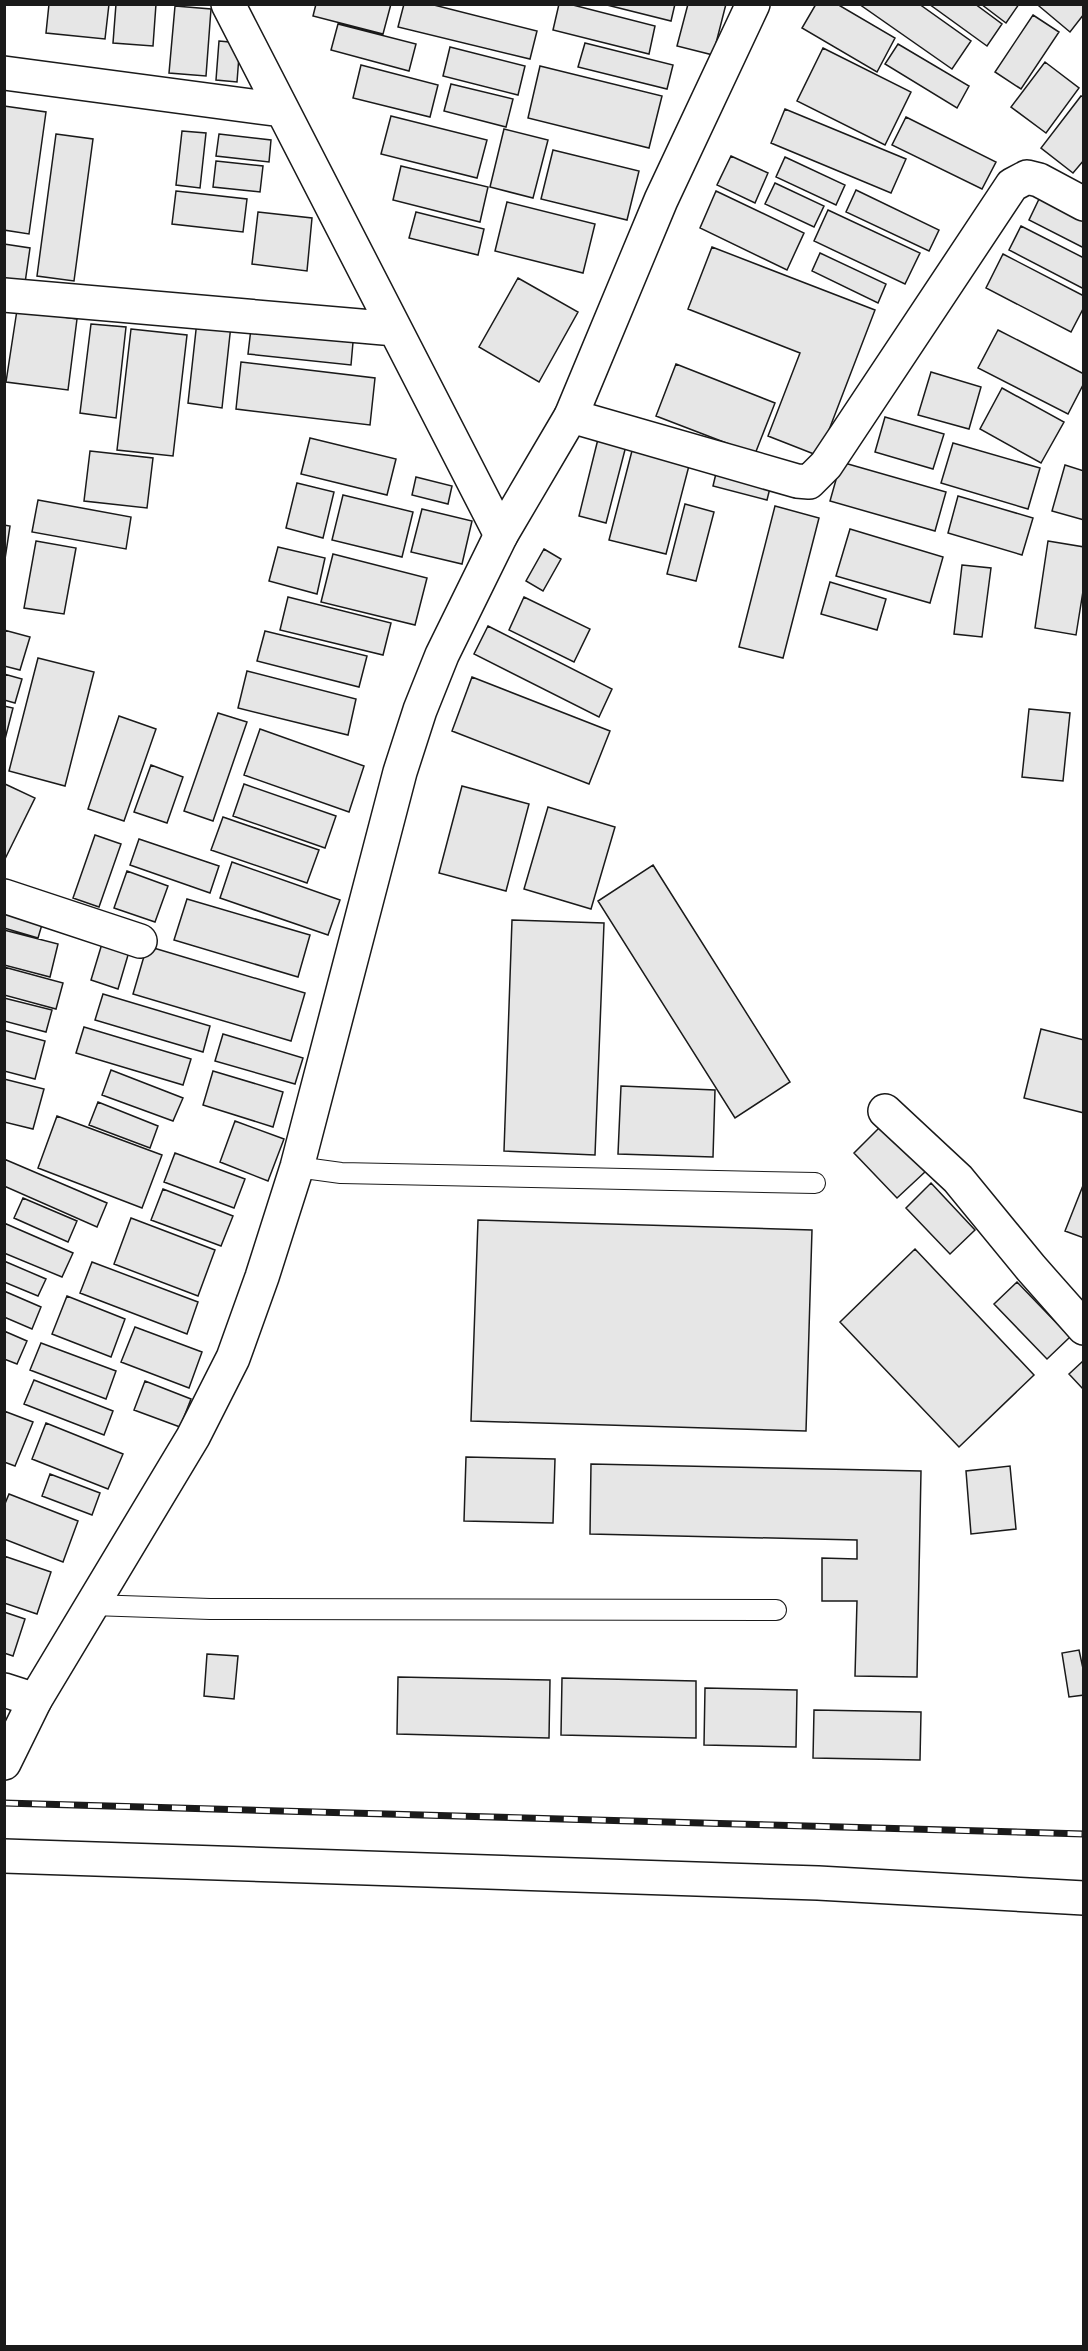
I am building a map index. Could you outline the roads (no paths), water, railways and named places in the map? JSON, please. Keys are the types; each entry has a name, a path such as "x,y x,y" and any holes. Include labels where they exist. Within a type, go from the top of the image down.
{"street":[{"path":"4,1763 35,1700 194,1437 233,1358 297,1167 400,772 420,710 442,655 501,535 571,416 661,200 753,4"},
{"path":"239,10 282,110 501,535"},
{"path":"4,73 282,110"},
{"path":"571,416 797,482 809,482 826,465 1012,185 1026,177 1038,180 1083,204"},
{"path":"4,296 395,329"},
{"path":"4,896 140,941"},
{"path":"885,1111 958,1179 1083,1328"},
{"path":"4,1690 35,1700"},
{"path":"4,1856 818,1883 1083,1898"}],"lane":[{"path":"297,1167 341,1173 815,1183"},
{"path":"92,1605 210,1609 776,1610"}],"railway":[{"path":"4,1803 1084,1834"}]}
